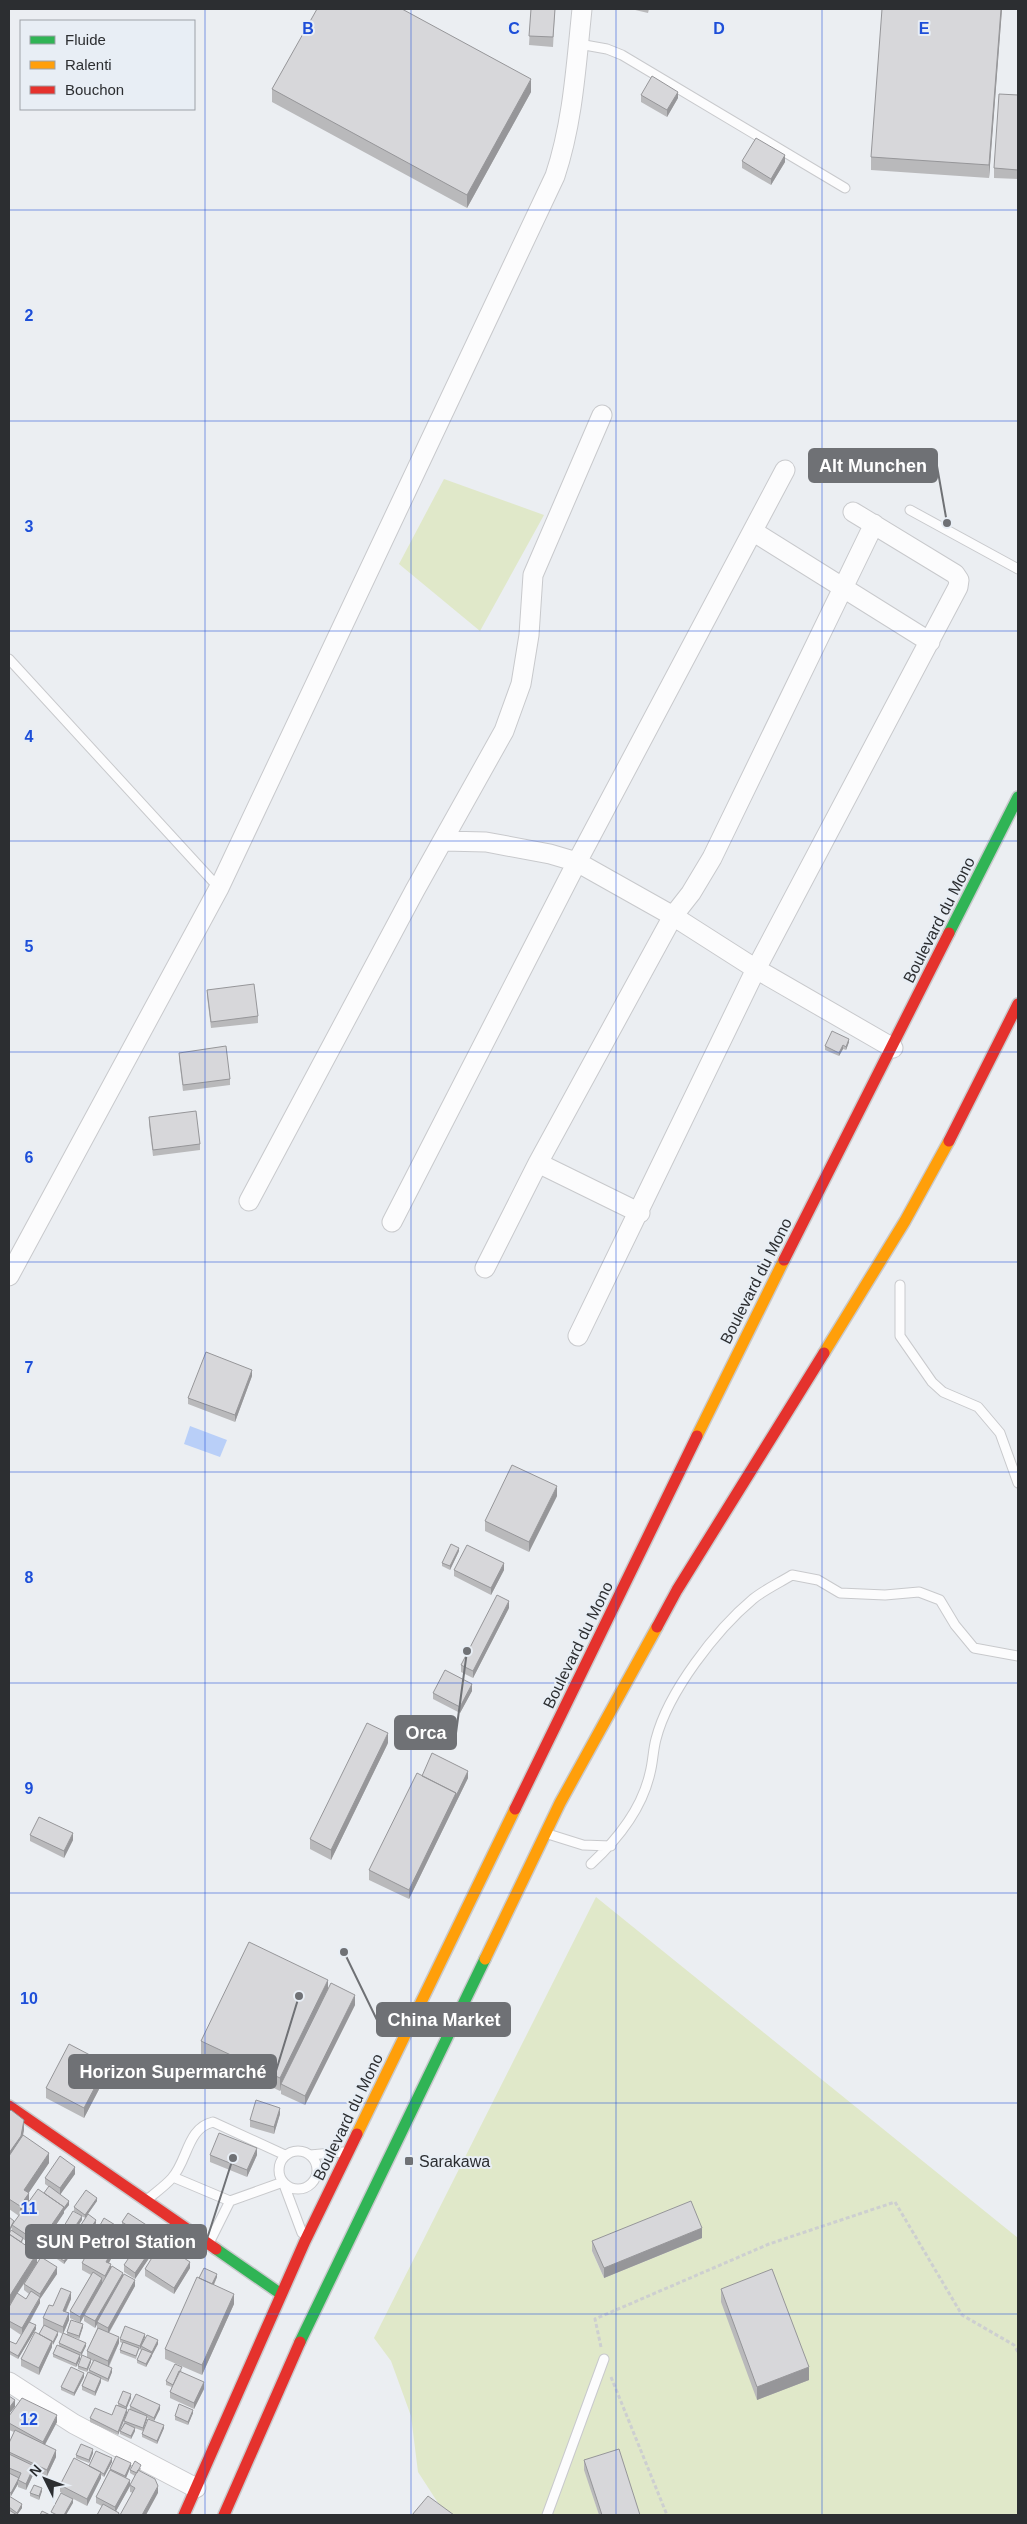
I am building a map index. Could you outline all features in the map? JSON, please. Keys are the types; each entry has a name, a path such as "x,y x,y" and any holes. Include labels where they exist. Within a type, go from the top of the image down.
{"main road":[{"name":"Boulevard du Mono","path":"184,2515 305,2241 350,2152 736,1352 893,1048 1018,797"},
{"path":"224,2515 312,2314 546,1834 677,1590 905,1221 951,1138 1018,1004"},
{"path":"9,2106 281,2294"}],"street":[{"path":"9,1276 219,888 555,176 566,143 582,9"},
{"path":"249,1201 415,890 504,731 521,684 529,635 533,575 602,416"},
{"path":"392,1222 577,862 754,532 785,470"},
{"path":"578,1336 640,1213 756,969 958,587 959,580 955,574 853,512"},
{"path":"485,1268 538,1163 672,916 691,893 712,858 874,524"},
{"path":"754,532 930,642"},
{"path":"444,841 486,842 550,854 577,862 672,916 756,969 893,1048"},
{"path":"538,1163 640,1213"},
{"path":"9,2382 74,2424 196,2488"}],"lane":[{"path":"579,44 607,49 622,55 845,188"},
{"path":"910,510 1018,570"},
{"path":"9,659 219,888"},
{"path":"900,1285 900,1336 932,1382 943,1392 978,1407 1000,1433 1018,1483"},
{"path":"591,1864 611,1846 641,1803 650,1773 656,1738 675,1695 699,1654 753,1599 792,1575 818,1580 840,1593 885,1595 919,1592 940,1600 954,1625 974,1648 1018,1656"},
{"path":"546,1834 583,1845 611,1846"},
{"path":"146,2201 173,2177 197,2130 204,2124 213,2122 284,2156"},
{"path":"305,2241 278,2169 284,2156 298,2150 310,2155 350,2152"},
{"path":"173,2177 230,2201 283,2182 295,2189 302,2189 312,2183 317,2172 317,2165 310,2155"},
{"path":"208,2243 230,2201"},
{"path":"547,2515 604,2359"}],"path":[{"path":"667,2515 604,2359 595,2319 769,2244 895,2202 962,2315 1014,2345 1018,2352"}],"green space":[{"path":"444,479 544,515 480,631 399,564"},
{"path":"596,1897 1018,2238 1018,2515 637,2515 585,2470 599,2515 449,2515 442,2509 418,2472 411,2416 391,2361 374,2338","holes":["702,2238 604,2278 592,2251"]}],"water":[{"path":"190,1426 227,1440 220,1457 184,1444"}],"building":[{"path":"317,9 402,9 531,79 467,195 272,89"},
{"path":"531,9 555,9 553,37 529,36"},
{"path":"882,9 1001,9 989,165 871,157"},
{"path":"652,76 678,92 667,110 641,95"},
{"path":"999,94 1018,95 1018,170 994,168"},
{"path":"756,138 785,155 771,179 742,161"},
{"path":"254,984 258,1016 211,1022 207,990"},
{"path":"832,1031 849,1039 846,1047 843,1045 839,1053 825,1046"},
{"path":"226,1046 230,1079 183,1085 179,1053"},
{"path":"196,1111 200,1144 153,1150 149,1117"},
{"path":"206,1352 252,1370 235,1415 188,1398"},
{"path":"512,1465 557,1486 529,1542 485,1521"},
{"path":"451,1544 459,1548 450,1566 442,1563"},
{"path":"467,1545 504,1563 491,1588 454,1570"},
{"path":"497,1595 509,1601 473,1671 461,1665"},
{"path":"445,1670 472,1684 460,1707 433,1693"},
{"path":"367,1723 388,1733 331,1850 310,1839"},
{"path":"432,1753 468,1771 456,1796 456,1793 422,1776"},
{"path":"417,1773 456,1793 409,1890 369,1870"},
{"path":"39,1817 73,1833 64,1851 30,1835"},
{"path":"249,1942 328,1980 280,2078 201,2041"},
{"path":"331,1983 355,1995 305,2096 281,2084"},
{"path":"69,2044 107,2064 84,2108 46,2088"},
{"path":"256,2100 280,2108 274,2127 250,2120"},
{"path":"11,2110 24,2120 21,2136 9,2153 9,2112"},
{"path":"219,2133 257,2148 247,2170 210,2155"},
{"path":"23,2135 49,2153 24,2190 29,2193 20,2206 9,2199 9,2156"},
{"path":"60,2156 75,2167 60,2188 45,2178"},
{"path":"49,2186 69,2201 64,2208 44,2193"},
{"path":"38,2189 64,2207 39,2243 12,2225"},
{"path":"86,2190 97,2198 85,2215 74,2207"},
{"path":"691,2201 702,2228 604,2268 592,2241"},
{"path":"73,2211 82,2216 69,2236 61,2231"},
{"path":"128,2213 148,2226 142,2235 122,2222"},
{"path":"88,2214 96,2220 86,2236 77,2231"},
{"path":"9,2217 14,2221 9,2230"},
{"path":"104,2218 128,2233 123,2242 99,2227"},
{"path":"149,2228 160,2236 135,2273 124,2265"},
{"path":"11,2230 23,2238 21,2242 9,2234"},
{"path":"9,2234 37,2253 9,2297"},
{"path":"58,2234 75,2246 64,2261 47,2249"},
{"path":"161,2243 190,2262 174,2288 145,2269"},
{"path":"99,2244 112,2251 106,2262 111,2264 105,2276 82,2263 89,2250 94,2253"},
{"path":"41,2257 57,2267 40,2294 24,2284"},
{"path":"112,2266 123,2273 95,2321 84,2315"},
{"path":"204,2268 217,2274 212,2284 199,2278"},
{"path":"772,2269 809,2367 757,2387 721,2289"},
{"path":"93,2272 102,2278 80,2317 70,2311"},
{"path":"124,2274 135,2280 108,2328 97,2322"},
{"path":"197,2277 234,2294 202,2365 165,2349"},
{"path":"61,2288 71,2292 63,2311 69,2313 63,2327 43,2318 49,2305 53,2306"},
{"path":"31,2291 40,2297 22,2328 9,2321 9,2307 17,2293 26,2299"},
{"path":"71,2320 83,2324 79,2336 67,2332"},
{"path":"29,2322 36,2325 18,2356 9,2351 9,2341 16,2344"},
{"path":"44,2325 58,2332 53,2342 39,2334"},
{"path":"125,2326 145,2334 140,2346 120,2339"},
{"path":"98,2328 119,2337 108,2361 87,2351"},
{"path":"35,2332 52,2341 39,2368 21,2359"},
{"path":"63,2333 86,2343 81,2353 59,2343"},
{"path":"147,2335 158,2340 152,2352 141,2346"},
{"path":"123,2342 139,2348 136,2356 120,2350"},
{"path":"57,2345 80,2355 76,2364 53,2354"},
{"path":"142,2349 152,2353 146,2364 137,2360"},
{"path":"82,2355 91,2359 87,2369 78,2366"},
{"path":"94,2360 112,2368 108,2379 89,2370"},
{"path":"175,2364 182,2367 173,2385 166,2381"},
{"path":"71,2367 84,2373 74,2393 61,2387"},
{"path":"179,2371 204,2382 194,2403 170,2392"},
{"path":"88,2372 101,2378 95,2392 82,2386"},
{"path":"123,2391 131,2394 126,2407 118,2403"},
{"path":"136,2394 160,2405 154,2418 130,2406"},
{"path":"9,2396 15,2400 9,2408"},
{"path":"22,2398 57,2415 43,2442 9,2423 9,2416"},
{"path":"179,2404 193,2410 188,2422 175,2416"},
{"path":"116,2405 127,2409 118,2432 90,2418 95,2408 112,2415"},
{"path":"129,2409 147,2416 143,2428 124,2421"},
{"path":"148,2419 164,2425 157,2441 142,2434"},
{"path":"125,2423 135,2428 131,2436 120,2431"},
{"path":"15,2430 56,2450 47,2470 9,2452 9,2443"},
{"path":"81,2444 93,2449 89,2460 76,2455"},
{"path":"619,2449 640,2515 602,2515 584,2460"},
{"path":"96,2451 112,2458 104,2474 89,2466"},
{"path":"9,2454 34,2466 26,2484 18,2480 21,2473 9,2468"},
{"path":"116,2456 131,2463 125,2476 110,2469"},
{"path":"74,2458 101,2472 87,2499 60,2485"},
{"path":"135,2461 141,2465 137,2473 130,2470"},
{"path":"110,2470 130,2480 115,2507 96,2497"},
{"path":"138,2470 155,2479 158,2486 142,2515 120,2515 135,2488 130,2485"},
{"path":"9,2473 19,2478 11,2493 9,2492"},
{"path":"34,2485 42,2488 39,2496 30,2493"},
{"path":"61,2493 73,2499 64,2515 57,2515 51,2512"},
{"path":"9,2496 22,2504 17,2513 9,2507"},
{"path":"428,2496 454,2515 412,2515"},
{"path":"103,2504 119,2513 118,2515 97,2515"},
{"path":"9,2510 17,2515 9,2515"},
{"path":"42,2511 50,2515 40,2515"}],"traffic: fast":[{"path":"949,933 1018,797"},
{"path":"300,2342 485,1959"},
{"path":"216,2249 281,2294"}],"traffic: slow":[{"path":"824,1353 905,1221 949,1141"},
{"path":"697,1436 784,1260"},
{"path":"485,1959 560,1803 657,1627"},
{"path":"357,2134 515,1809"}],"traffic: jam":[{"path":"784,1260 949,933"},
{"path":"949,1141 1018,1004"},
{"path":"657,1627 677,1590 824,1353"},
{"path":"515,1809 697,1436"},
{"path":"9,2106 216,2249"},
{"path":"184,2515 305,2241 357,2134"},
{"path":"224,2515 300,2342"}],"place":[{"name":"Alt Munchen","path":"947,523"},
{"name":"Orca","path":"467,1651"},
{"name":"China Market","path":"344,1952"},
{"name":"Horizon Supermarché","path":"299,1996"},
{"name":"SUN Petrol Station","path":"233,2158"},
{"name":"Sarakawa","path":"409,2161"}]}
